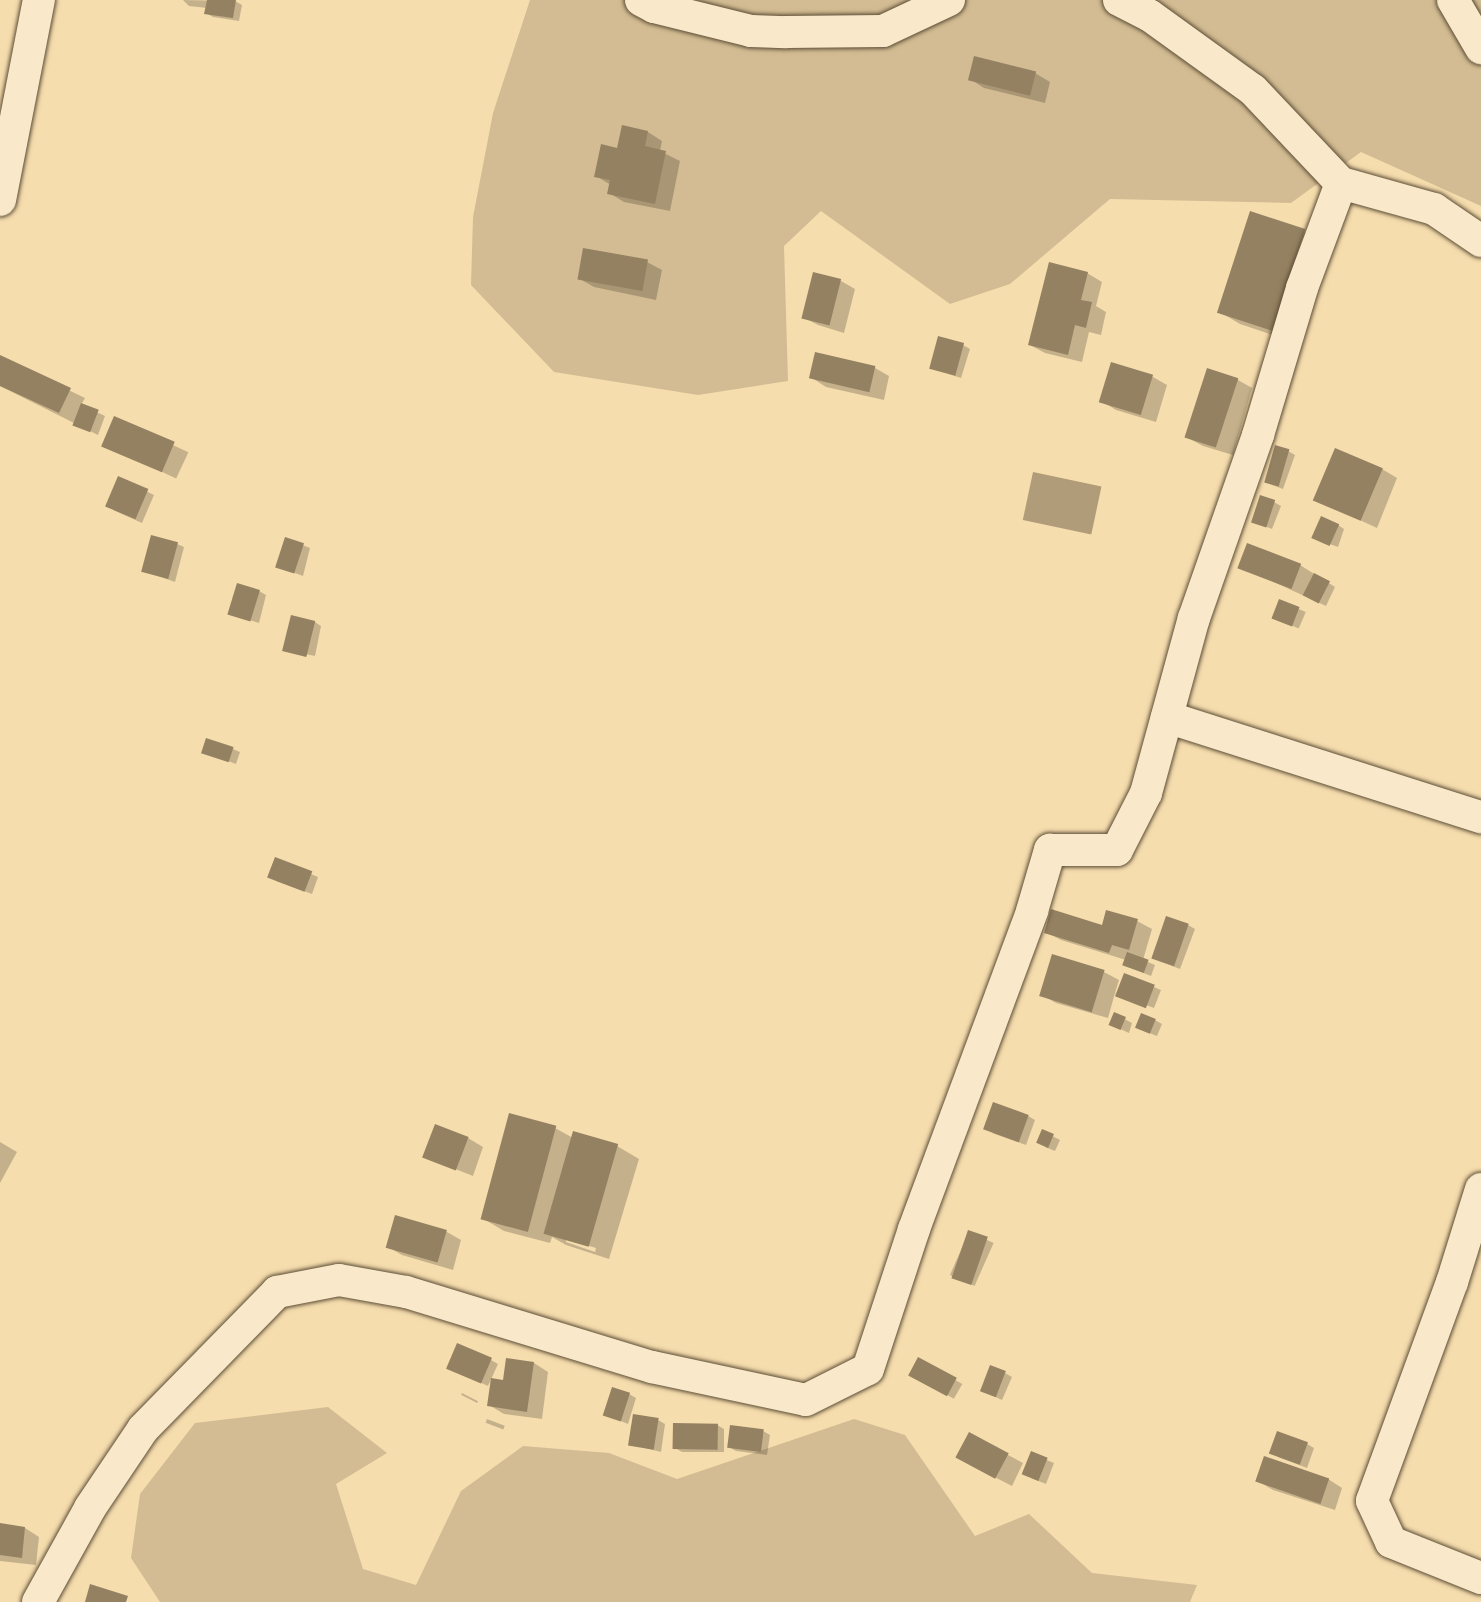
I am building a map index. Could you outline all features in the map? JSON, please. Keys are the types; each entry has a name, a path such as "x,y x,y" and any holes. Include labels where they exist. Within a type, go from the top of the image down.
{"street":[{"path":"0,201 39,0"},
{"path":"641,0 654,7 751,31 786,33 883,31 949,0"},
{"path":"1119,0 1149,15 1253,90 1341,183 1434,209 1481,241"},
{"path":"1453,0 1481,48"},
{"path":"38,1602 90,1508 143,1429 277,1292 339,1280 406,1292 652,1367 806,1400 868,1369 914,1229 1032,911 1050,850 1117,850 1146,793 1194,618 1258,435 1303,288 1341,183"},
{"path":"1167,717 1481,817"},
{"path":"1481,1189 1452,1282 1372,1501 1391,1542 1481,1578"}],"shaded area":[{"path":"530,0 1481,0 1481,206 1361,152 1291,203 1110,199 1010,284 950,304 821,211 784,246 788,381 698,395 554,372 471,285 473,217 493,113"},
{"path":"1033,472 1101,487 1091,534 1023,520"},
{"path":"328,1407 387,1453 336,1484 363,1569 416,1585 461,1491 523,1446 609,1453 677,1479 854,1419 905,1435 975,1536 1029,1514 1092,1573 1197,1585 1190,1602 160,1602 131,1558 140,1494 195,1423"}],"building":[{"path":"207,0 236,0 233,18 204,14"},
{"path":"974,56 1036,71 1030,96 968,80"},
{"path":"622,125 648,131 645,146 666,151 655,204 607,194 610,180 594,177 601,144 617,148"},
{"path":"1250,211 1305,229 1272,331 1217,313"},
{"path":"583,248 648,259 642,291 577,280"},
{"path":"1049,262 1088,272 1081,300 1092,302 1086,328 1075,325 1068,355 1028,345"},
{"path":"813,272 841,279 830,326 801,319"},
{"path":"938,336 964,343 955,376 929,369"},
{"path":"815,352 875,366 869,392 809,378"},
{"path":"0,355 71,388 59,413 0,386"},
{"path":"1111,362 1153,375 1141,415 1099,402"},
{"path":"1207,368 1238,378 1216,448 1184,437"},
{"path":"81,403 99,410 90,432 72,425"},
{"path":"114,416 175,442 162,472 101,446"},
{"path":"1275,445 1289,449 1279,487 1264,482"},
{"path":"1335,448 1383,468 1361,521 1313,500"},
{"path":"118,476 148,489 135,519 105,506"},
{"path":"1260,495 1275,500 1266,528 1251,523"},
{"path":"1321,516 1339,524 1330,546 1311,538"},
{"path":"151,535 178,542 168,579 141,572"},
{"path":"285,537 304,543 294,574 275,567"},
{"path":"1247,543 1301,564 1291,589 1237,568"},
{"path":"1314,573 1330,581 1319,603 1303,595"},
{"path":"237,583 260,590 250,622 227,615"},
{"path":"1279,599 1300,607 1292,626 1271,619"},
{"path":"291,615 315,621 306,657 282,651"},
{"path":"206,738 234,747 229,762 201,753"},
{"path":"275,857 312,871 304,892 267,878"},
{"path":"1051,909 1102,925 1106,910 1138,919 1129,950 1112,945 1109,953 1044,933"},
{"path":"1166,916 1189,924 1174,966 1151,959"},
{"path":"1127,952 1149,960 1144,973 1122,965"},
{"path":"1052,954 1105,970 1092,1012 1039,996"},
{"path":"1124,973 1155,985 1146,1008 1115,996"},
{"path":"1114,1012 1126,1017 1120,1030 1109,1025"},
{"path":"1141,1013 1156,1019 1150,1034 1135,1028"},
{"path":"993,1102 1029,1115 1019,1142 983,1129"},
{"path":"509,1113 556,1126 528,1232 481,1219"},
{"path":"435,1124 469,1137 456,1171 422,1158"},
{"path":"1042,1129 1054,1134 1048,1148 1036,1143"},
{"path":"573,1131 618,1144 589,1247 544,1234"},
{"path":"395,1215 447,1230 438,1263 386,1248"},
{"path":"968,1230 988,1237 971,1285 951,1278"},
{"path":"457,1343 492,1358 481,1384 446,1369"},
{"path":"918,1357 957,1378 947,1396 908,1376"},
{"path":"506,1358 534,1362 527,1412 487,1406 491,1378 503,1380"},
{"path":"990,1365 1006,1371 996,1397 980,1391"},
{"path":"612,1387 630,1393 621,1421 603,1416"},
{"path":"633,1414 659,1418 654,1450 628,1446"},
{"path":"673,1423 718,1424 718,1450 673,1449"},
{"path":"730,1425 764,1429 761,1452 727,1448"},
{"path":"1277,1431 1308,1442 1300,1465 1269,1454"},
{"path":"969,1432 1009,1453 995,1479 955,1458"},
{"path":"1031,1451 1048,1458 1038,1481 1022,1474"},
{"path":"1264,1456 1329,1478 1320,1504 1255,1482"},
{"path":"0,1523 25,1527 22,1558 0,1555"},
{"path":"90,1584 128,1596 126,1602 85,1602"}]}
